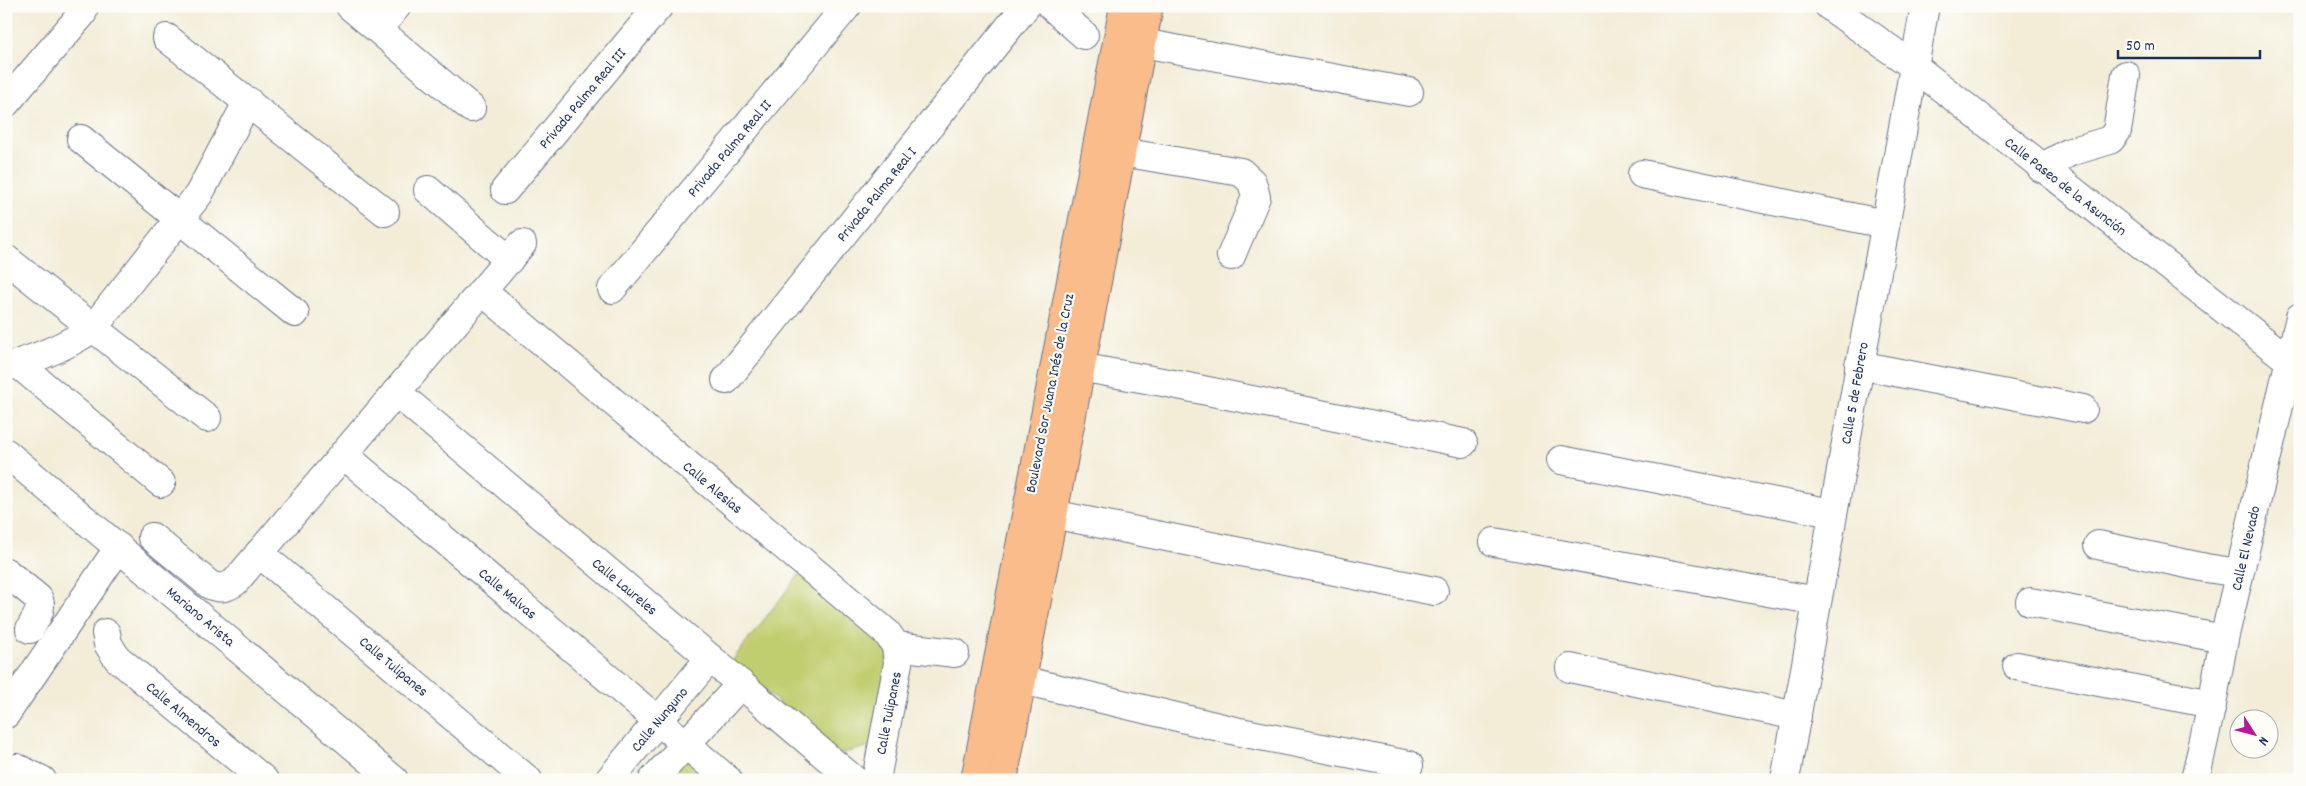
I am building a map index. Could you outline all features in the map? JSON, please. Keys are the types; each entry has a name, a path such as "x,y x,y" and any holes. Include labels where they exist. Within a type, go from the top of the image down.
{"main road":[{"name":"Boulevard Sor Juana Inés de la Cruz","path":"975,780 1124,6"},
{"name":"Boulevard Sor Juana Inés de la Cruz","path":"1002,780 1149,6"}],"street":[{"path":"6,103 82,14 84,6"},
{"path":"350,6 471,108"},
{"path":"378,29 397,6"},
{"name":"Privada Palma Real III","path":"505,190 659,6"},
{"name":"Privada Palma Real II","path":"612,289 847,6"},
{"name":"Privada Palma Real I","path":"726,380 1026,6"},
{"path":"1051,6 1084,35"},
{"name":"Calle Paseo de la Asunción","path":"1829,6 1915,67 2041,168 2294,365"},
{"name":"Calle 5 de Febrero","path":"1785,780 1925,6"},
{"path":"168,38 385,212"},
{"path":"1142,42 1409,92"},
{"path":"2041,168 2070,152 2110,140 2117,131 2126,75"},
{"path":"161,483 18,368 78,338 93,328 200,194 248,102"},
{"path":"81,139 295,313"},
{"path":"1121,152 1241,172 1252,182 1256,197 1231,256"},
{"path":"1642,174 1885,224"},
{"path":"152,537 217,588 228,587 235,582 516,252 428,190"},
{"path":"6,259 207,418"},
{"name":"Calle Alesias","path":"482,291 887,633 896,646"},
{"name":"Calle El Nevado","path":"2195,780 2224,639 2294,365 2300,316"},
{"path":"1859,365 2083,409"},
{"path":"1079,367 1168,383 1463,443"},
{"name":"Calle Laureles","path":"396,392 854,780"},
{"name":"Mariano Arista","path":"6,453 394,780"},
{"name":"Calle Malvas","path":"343,454 672,732"},
{"path":"1561,460 1832,513"},
{"path":"1052,514 1434,591"},
{"path":"1494,542 1818,601"},
{"path":"2098,545 2206,568 2240,573"},
{"path":"6,714 119,547"},
{"name":"Calle Tulipanes","path":"259,553 528,780"},
{"path":"6,572 38,598 41,603 41,608 30,629"},
{"path":"2030,602 2224,639"},
{"name":"Calle Almendros","path":"107,639 117,658 264,780"},
{"path":"896,646 955,653"},
{"name":"Calle Tulipanes","path":"876,780 898,663 896,646"},
{"name":"Calle Nunguno","path":"653,780 672,732 710,658"},
{"path":"2017,666 2212,704"},
{"path":"1570,668 1797,716"},
{"path":"1022,680 1240,732 1409,765"},
{"name":"Calle Nunguno","path":"609,780 672,732 741,684"},
{"path":"672,732 728,780"}],"green space":[{"path":"802,571 890,644 871,746 840,754 731,662"},
{"path":"682,753 712,780 659,780"}]}
